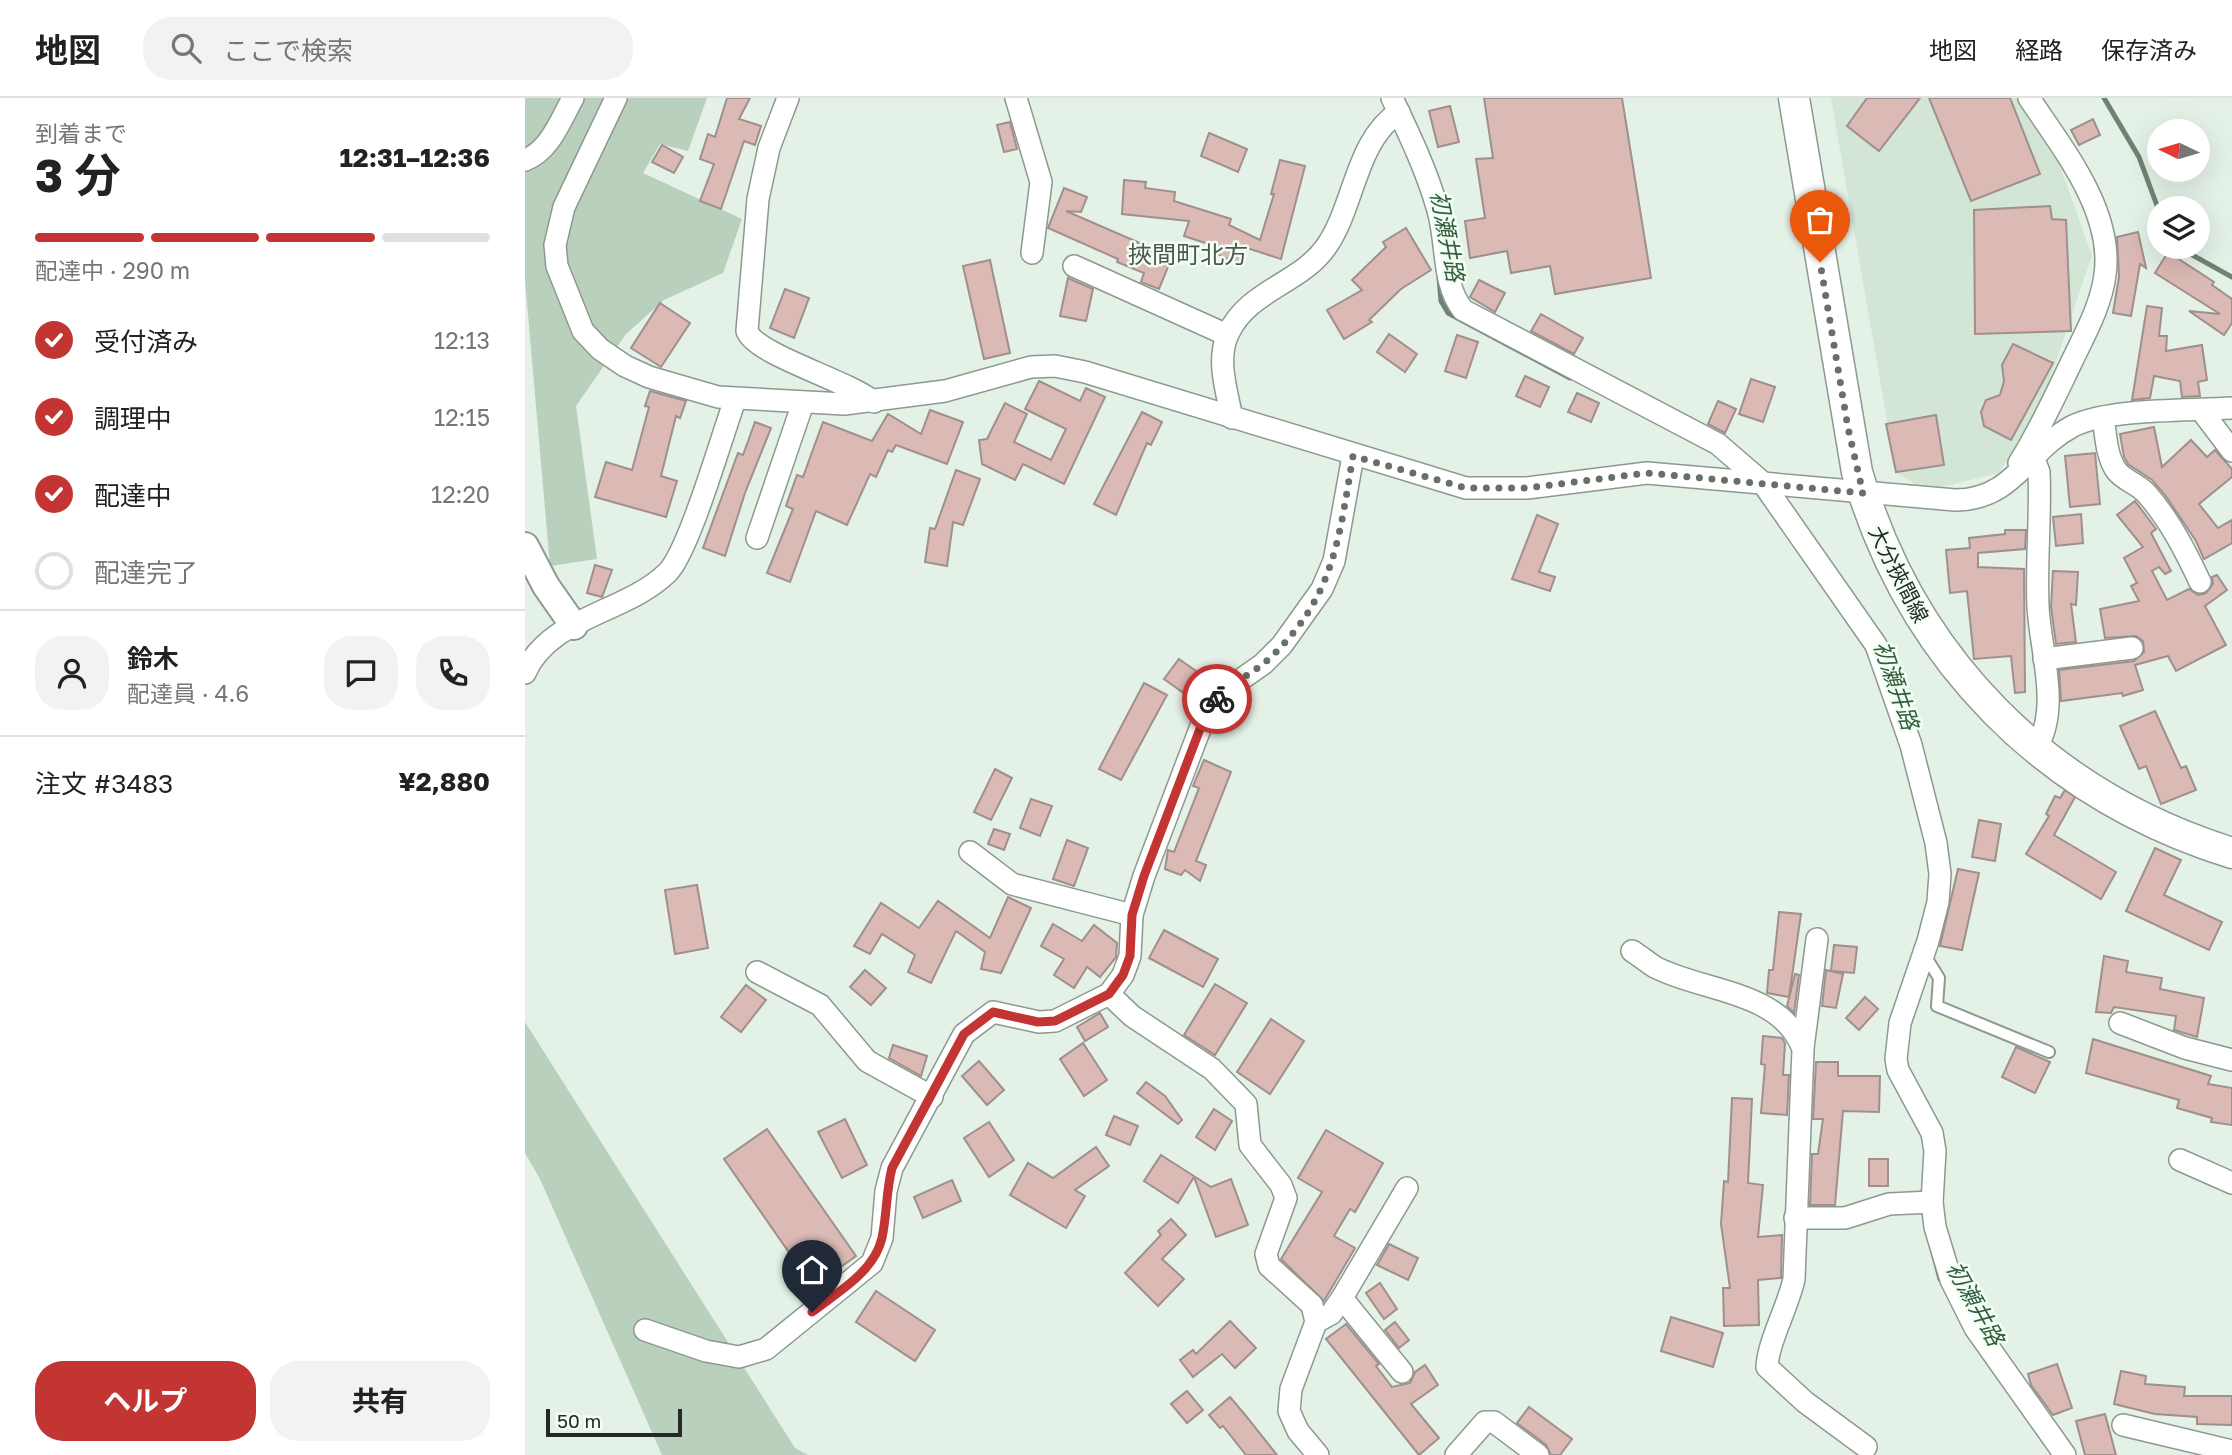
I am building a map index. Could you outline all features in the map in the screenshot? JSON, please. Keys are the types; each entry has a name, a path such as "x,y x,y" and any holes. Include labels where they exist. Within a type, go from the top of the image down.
{"main road":[{"name":"大分挾間線","path":"1794,98 1833,343 1863,493 1892,567 1928,630 1972,688 2036,748 2083,784 2172,831 2232,853"}],"street":[{"path":"525,160 534,156 551,137 572,98"},
{"path":"616,98 558,225 555,245 557,266 573,311 583,331 600,349 625,366 681,388 735,400 874,402 944,391 1031,367 1055,366 1085,372 1446,485 1475,489 1527,488 1647,473 1968,500 2002,487 2073,427 2103,418 2232,408"},
{"path":"788,98 769,148 758,199 747,331 758,345 846,383 874,402"},
{"path":"1016,98 1041,182 1033,253"},
{"path":"2002,487 2040,428 2081,342 2103,288 2106,267 2103,232 2095,210 2063,148 2029,98"},
{"path":"1232,418 1223,361 1227,335 1244,309 1309,266 1320,254 1346,209 1361,165 1395,105"},
{"path":"1395,105 1438,208 1452,294 1463,310 1718,444 1751,481 1870,634 1887,670 1921,781 1939,857 1938,902 1924,954 1903,1010 1896,1059 1898,1070 1932,1133 1935,1151 1935,1227 1951,1280 1975,1328 2065,1455"},
{"path":"1074,266 1227,335"},
{"path":"525,673 531,661 551,640 649,586 669,571 684,543 735,400"},
{"path":"757,538 803,402"},
{"path":"2201,410 2232,451"},
{"path":"2103,418 2107,447 2117,472 2140,487 2152,500 2176,535 2200,582"},
{"path":"645,1330 706,1351 739,1357 766,1349 872,1263 882,1238 885,1191 892,1168 964,1034 993,1012 1038,1022 1055,1021 1109,994 1123,975 1130,956 1132,915 1176,787 1209,709 1232,684 1277,651 1304,618 1328,576 1337,548 1353,456"},
{"path":"2034,459 2039,472 2038,606 2044,659 2045,730 2036,748"},
{"path":"525,546 546,586 574,626"},
{"path":"2044,659 2132,648"},
{"path":"970,852 1012,884 1132,915"},
{"path":"1817,939 1803,1049 1792,1287 1767,1357 1767,1367 1805,1402 1866,1447"},
{"path":"1632,951 1655,967 1742,996 1776,1016 1798,1035 1803,1049"},
{"path":"757,972 820,1005 867,1061 932,1097"},
{"path":"1109,994 1132,1016 1212,1069 1246,1104 1250,1145 1281,1185 1286,1198 1266,1254 1269,1266 1312,1305 1316,1322 1291,1389 1289,1411 1298,1431 1318,1455"},
{"path":"2120,1023 2185,1048 2232,1060"},
{"path":"2180,1160 2232,1183"},
{"path":"1316,1322 1331,1314 1342,1298 1406,1188"},
{"path":"1795,1218 1845,1218 1889,1204 1933,1202"},
{"path":"1342,1298 1402,1373"},
{"path":"1456,1455 1485,1422 1494,1422 1538,1455"},
{"path":"2123,1425 2232,1451"}],"lane":[{"path":"1924,954 1939,978 1937,1006 2049,1052"}],"shaded area":[{"path":"525,98 707,98 688,151 660,144 643,173 742,219 723,273 664,300 626,334 576,406 597,559 550,566 525,280"},
{"path":"1831,98 2036,98 2092,256 2039,411 1999,473 1926,491 1896,472"},
{"path":"525,1022 795,1448 808,1455 662,1455 540,1179 525,1153"}],"building":[{"path":"727,98 750,98 739,119 761,126 755,145 744,141 721,209 700,201 714,164 700,159 708,134 715,137"},
{"path":"1484,98 1622,98 1651,278 1555,294 1550,266 1511,273 1507,251 1470,258 1465,221 1485,218 1476,159 1493,158"},
{"path":"1867,98 1920,98 1879,151 1847,126"},
{"path":"1929,98 2010,98 2040,174 1971,201"},
{"path":"1450,106 1459,142 1438,147 1429,111"},
{"path":"2093,119 2100,135 2079,145 2071,130"},
{"path":"1010,122 1017,149 1004,152 997,125"},
{"path":"1209,133 1247,149 1238,172 1201,156"},
{"path":"662,145 683,157 674,173 652,162"},
{"path":"1280,160 1305,166 1281,259 1247,248 1239,265 1215,253 1218,247 1184,236 1189,221 1122,214 1124,180 1146,182 1145,188 1175,192 1174,201 1231,219 1229,225 1260,240 1274,194 1271,194"},
{"path":"1064,188 1087,197 1081,212 1066,211 1172,257 1159,289 1141,282 1144,273 1048,228"},
{"path":"2050,206 2052,219 2066,220 2071,331 1975,334 1974,210"},
{"path":"1406,228 1431,270 1401,289 1369,320 1372,322 1344,339 1327,310 1362,290 1352,280 1386,247 1383,242"},
{"path":"2138,232 2146,268 2140,264 2131,316 2113,313 2119,277 2117,237"},
{"path":"2164,259 2179,259 2214,282 2212,285 2232,299 2232,323 2224,335 2189,311 2220,314 2155,273"},
{"path":"990,260 1010,353 984,359 963,266"},
{"path":"1068,278 1093,289 1086,321 1060,316"},
{"path":"1479,280 1505,293 1495,312 1470,297"},
{"path":"785,289 809,298 794,338 770,328"},
{"path":"660,303 690,323 661,367 631,348"},
{"path":"2147,306 2162,308 2159,336 2167,336 2166,351 2202,345 2207,380 2198,382 2200,396 2182,397 2180,381 2154,376 2150,398 2132,400"},
{"path":"1541,314 1583,338 1574,354 1531,331"},
{"path":"1389,334 1417,354 1405,372 1377,352"},
{"path":"1457,335 1478,342 1466,378 1445,371"},
{"path":"2013,344 2053,363 2011,440 1984,426 1981,412 1986,400 2000,395 2004,381 2002,365"},
{"path":"1525,376 1549,387 1540,407 1516,396"},
{"path":"1751,379 1775,387 1763,422 1739,414"},
{"path":"1039,381 1080,401 1086,388 1105,397 1064,484 1023,464 1015,480 982,464 979,440 987,439 1005,403 1027,414 1014,442 1051,460 1066,429 1025,409"},
{"path":"650,391 686,401 680,418 676,416 661,476 677,481 666,517 595,497 606,462 632,470 649,407 645,406"},
{"path":"1577,393 1599,403 1591,422 1568,412"},
{"path":"1718,401 1736,409 1725,433 1708,424"},
{"path":"930,410 963,422 947,464 896,445 892,452 888,450 876,477 870,474 847,525 816,511 790,582 767,573 793,509 786,506 797,475 803,477 823,422 872,441 888,414 921,434"},
{"path":"1142,412 1162,422 1151,445 1147,443 1116,515 1094,504"},
{"path":"1936,415 1944,465 1896,472 1886,424"},
{"path":"755,422 771,428 745,493 725,556 703,548 738,453 743,455"},
{"path":"2154,427 2162,467 2191,440 2207,457 2215,450 2232,469 2232,477 2199,504 2218,528 2232,520 2232,543 2204,559 2196,541 2165,495 2152,480 2128,464 2124,457 2120,434"},
{"path":"2095,453 2100,504 2070,507 2065,456"},
{"path":"956,470 980,479 963,525 953,522 947,566 925,562 930,528 935,529"},
{"path":"2135,501 2156,529 2151,533 2171,571 2165,574 2159,567 2152,571 2167,600 2189,589 2198,595 2206,593 2213,584 2212,577 2217,575 2227,590 2205,606 2226,645 2176,671 2168,656 2135,665 2143,690 2123,696 2122,693 2061,701 2059,670 2134,661 2144,652 2143,641 2136,636 2105,638 2100,609 2139,601 2131,586 2137,583 2124,558 2143,547 2117,515"},
{"path":"2081,514 2083,543 2056,546 2053,517"},
{"path":"1537,515 1558,524 1539,572 1555,577 1550,591 1512,579"},
{"path":"2005,530 2026,530 2025,549 1978,553 1978,567 2024,569 2025,692 2015,693 2011,656 1974,659 1967,591 1950,593 1946,550 1970,548 1969,538 2005,534"},
{"path":"595,565 612,570 602,597 587,593"},
{"path":"2053,571 2078,572 2076,605 2071,604 2076,642 2056,644 2051,607"},
{"path":"1179,659 1213,683 1199,704 1164,679"},
{"path":"1144,683 1167,695 1121,780 1099,769"},
{"path":"2155,711 2181,768 2186,766 2196,790 2161,804 2146,766 2139,769 2120,726"},
{"path":"1204,760 1231,772 1196,861 1206,865 1200,881 1185,870 1181,875 1165,869 1168,850 1174,852 1199,788 1193,786"},
{"path":"995,769 1012,778 991,820 974,812"},
{"path":"2065,790 2075,797 2054,835 2116,872 2101,899 2026,854 2049,816 2046,814 2055,796 2060,798"},
{"path":"1031,799 1052,806 1040,836 1020,828"},
{"path":"1979,820 2001,824 1995,861 1972,857"},
{"path":"994,829 1010,834 1004,850 988,844"},
{"path":"1067,840 1088,848 1074,886 1053,879"},
{"path":"2155,848 2181,860 2164,895 2222,922 2209,950 2126,911"},
{"path":"1958,869 1979,873 1962,950 1940,946"},
{"path":"697,885 708,948 675,954 665,890"},
{"path":"1008,897 1031,908 1001,973 981,969 985,952 956,931 931,983 908,972 915,955 882,934 870,954 854,946 881,903 919,928 938,901 990,938"},
{"path":"1779,912 1801,914 1789,997 1767,993 1769,970 1773,970"},
{"path":"1053,924 1082,941 1094,925 1117,943 1116,957 1100,977 1087,967 1074,988 1054,975 1064,959 1041,946"},
{"path":"1164,930 1218,959 1203,987 1149,958"},
{"path":"1834,945 1857,947 1854,973 1831,971"},
{"path":"2104,956 2128,961 2126,972 2162,978 2160,989 2204,998 2197,1037 2174,1030 2176,1016 2114,1007 2111,1013 2096,1012"},
{"path":"865,970 886,988 871,1005 850,987"},
{"path":"1826,970 1843,974 1836,1008 1822,1006"},
{"path":"1795,974 1799,975 1794,1013 1787,1006"},
{"path":"1215,984 1247,1003 1215,1055 1184,1035"},
{"path":"746,985 766,1000 741,1032 721,1017"},
{"path":"1865,997 1878,1009 1859,1030 1846,1018"},
{"path":"1100,1013 1108,1027 1085,1041 1077,1027"},
{"path":"1271,1019 1304,1041 1270,1094 1237,1072"},
{"path":"1763,1036 1782,1038 1785,1043 1783,1075 1789,1075 1787,1115 1761,1113 1765,1065 1761,1064"},
{"path":"2093,1039 2211,1076 2208,1084 2232,1088 2232,1125 2211,1122 2212,1118 2177,1108 2179,1100 2086,1073"},
{"path":"1083,1043 1107,1080 1084,1096 1060,1059"},
{"path":"893,1045 927,1056 921,1076 889,1058"},
{"path":"2016,1047 2050,1062 2035,1093 2002,1077"},
{"path":"979,1061 1004,1090 987,1105 962,1076"},
{"path":"1816,1062 1838,1062 1838,1076 1880,1076 1879,1112 1843,1111 1835,1205 1810,1205 1812,1154 1818,1154 1823,1119 1813,1119"},
{"path":"1146,1082 1165,1096 1182,1120 1178,1124 1137,1093"},
{"path":"1732,1098 1752,1099 1748,1183 1763,1185 1758,1237 1782,1235 1781,1278 1758,1280 1759,1325 1724,1326 1723,1288 1730,1288 1721,1224 1724,1181 1728,1182"},
{"path":"1214,1109 1232,1121 1215,1150 1196,1137"},
{"path":"1114,1116 1138,1126 1130,1145 1106,1135"},
{"path":"845,1119 867,1165 842,1178 818,1132"},
{"path":"989,1122 1014,1160 989,1177 964,1138"},
{"path":"767,1129 856,1256 813,1287 724,1159"},
{"path":"1326,1130 1383,1163 1355,1212 1350,1209 1334,1236 1355,1248 1324,1301 1281,1259 1322,1192 1298,1178"},
{"path":"1096,1147 1109,1166 1075,1190 1085,1196 1066,1228 1010,1195 1028,1163 1053,1178"},
{"path":"1161,1155 1211,1187 1231,1179 1248,1225 1216,1237 1194,1177 1178,1203 1144,1181"},
{"path":"1869,1159 1888,1159 1888,1186 1869,1186"},
{"path":"952,1180 961,1201 923,1218 914,1197"},
{"path":"1171,1219 1186,1235 1162,1259 1184,1279 1158,1306 1125,1273 1161,1235 1158,1231"},
{"path":"1389,1244 1418,1258 1408,1280 1377,1265"},
{"path":"1380,1283 1397,1309 1384,1319 1366,1293"},
{"path":"876,1291 935,1330 915,1361 856,1322"},
{"path":"1671,1317 1723,1333 1713,1367 1661,1351"},
{"path":"1230,1321 1256,1348 1235,1368 1222,1354 1193,1377 1180,1360 1193,1350 1196,1354"},
{"path":"1395,1322 1409,1340 1399,1348 1385,1330"},
{"path":"1346,1324 1379,1364 1376,1366 1392,1387 1410,1383 1415,1372 1425,1365 1438,1385 1411,1404 1439,1438 1419,1455 1326,1339"},
{"path":"2057,1364 2072,1408 2053,1415 2031,1385 2028,1374"},
{"path":"2121,1371 2146,1376 2145,1384 2185,1387 2184,1396 2232,1396 2232,1425 2197,1424 2197,1417 2155,1414 2114,1404"},
{"path":"1187,1391 1203,1410 1187,1423 1171,1404"},
{"path":"1230,1397 1277,1455 1246,1455 1223,1426 1220,1428 1209,1415"},
{"path":"1529,1407 1572,1439 1560,1455 1551,1455 1546,1445 1517,1423"},
{"path":"2105,1414 2116,1455 2085,1455 2076,1421"}],"waterway":[{"path":"2104,98 2139,157 2153,196"},
{"path":"2200,259 2232,277"},
{"name":"初瀬井路","path":"1439,278 1441,301 1448,313 1570,378"},
{"name":"初瀬井路","path":"1931,1245 1940,1279"}],"way so far":[{"path":"1217,699 1232,684 1272,657 1304,618 1322,589 1334,561 1353,456 1446,485 1483,490 1527,488 1647,473 1863,493 1848,428 1820,262"}],"district":[{"name":"挾間町北方","path":"1188,253"}],"route":[{"path":"812,1312 872,1263 882,1238 885,1191 892,1168 964,1034 993,1012 1038,1022 1055,1021 1109,994 1123,975 1130,956 1132,915 1144,876 1203,721 1217,699"}]}
